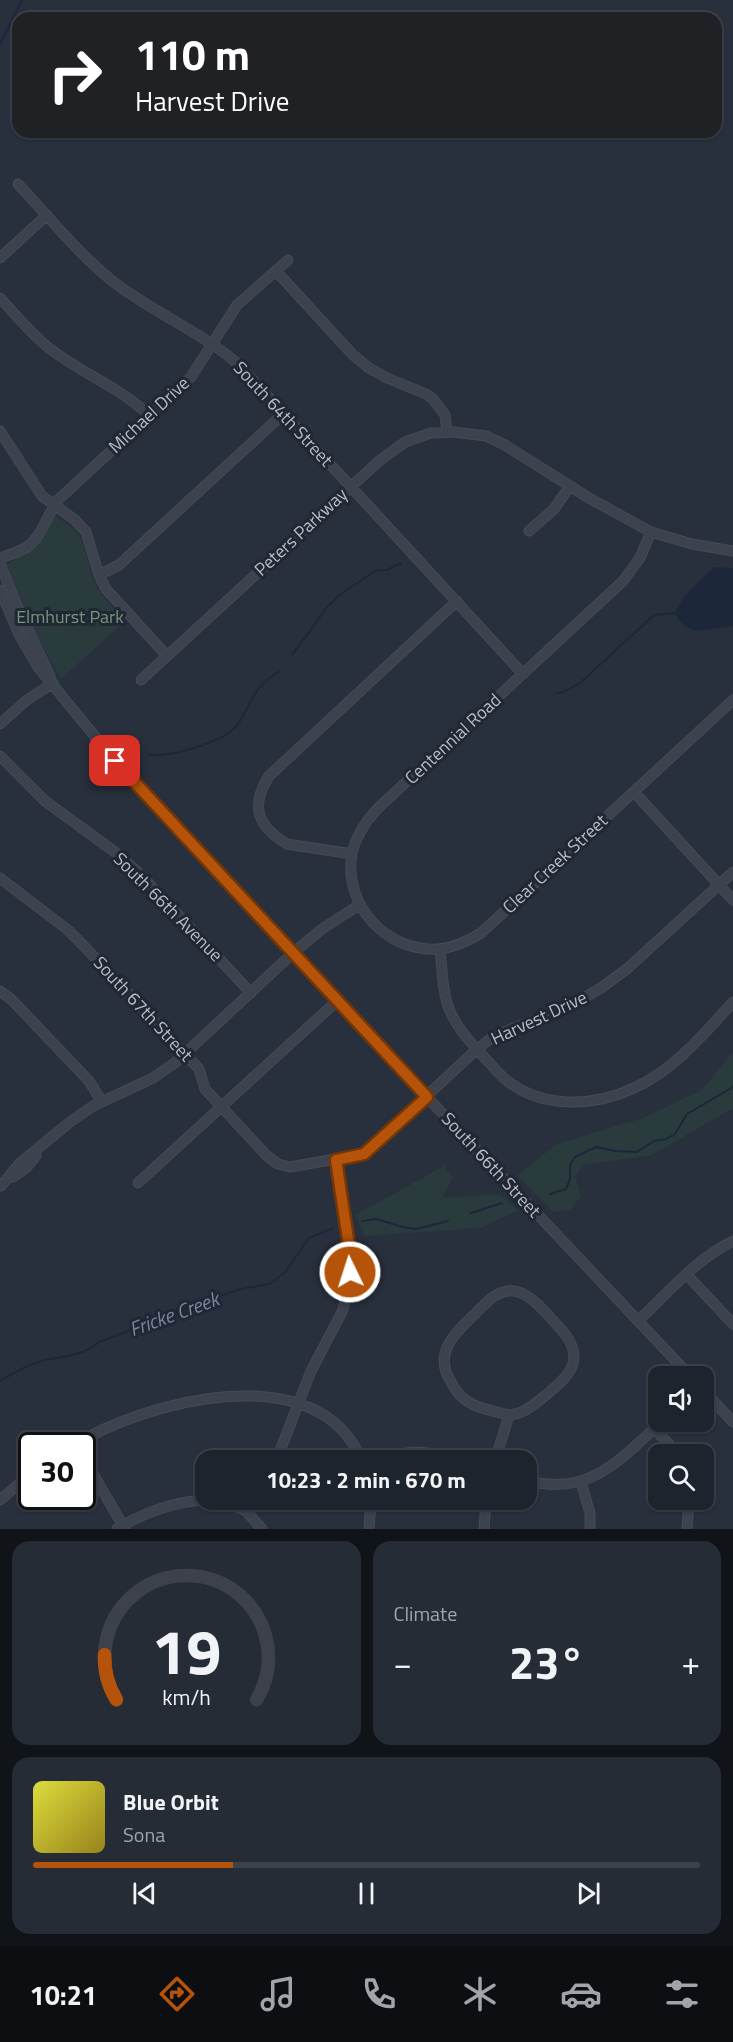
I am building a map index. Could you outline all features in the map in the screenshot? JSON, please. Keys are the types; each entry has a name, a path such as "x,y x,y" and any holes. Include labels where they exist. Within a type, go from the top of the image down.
{"street":[{"name":"South 64th Street","path":"18,184 89,261 113,281 213,345 238,364 523,674"},
{"path":"0,258 47,215"},
{"name":"Michael Drive","path":"0,558 30,544 67,490 191,377 237,305 288,260"},
{"path":"276,271 353,355 369,368 387,378 433,399 444,415 447,432"},
{"path":"0,298 33,335 49,348 134,402 150,416"},
{"path":"99,575 119,565 284,414"},
{"path":"0,431 42,496 75,520 86,532 99,575 110,595 167,656"},
{"name":"Peters Parkway","path":"141,680 350,486 405,442 424,434 447,432 478,435 497,441 651,532 692,544 733,551"},
{"path":"529,531 554,509 570,486"},
{"name":"Centennial Road","path":"359,905 352,880 352,854 361,830 377,809 623,581 640,558 651,532"},
{"name":"South 66th Street","path":"0,563 24,622 53,683"},
{"name":"South 66th Street","path":"0,590 29,653 38,667 115,761 681,1366"},
{"path":"352,854 287,844 264,825 259,816 260,793 269,776 457,601"},
{"path":"0,724 27,700 53,683"},
{"name":"Clear Creek Street","path":"359,905 374,924 389,937 407,944 440,949 464,943 481,933 733,700"},
{"name":"South 66th Avenue","path":"0,756 45,801 119,855 141,875 251,993"},
{"path":"634,792 733,900"},
{"name":"Harvest Drive","path":"336,1160 364,1154 494,1036 570,1006 601,988 628,968 733,872"},
{"name":"South 67th Street","path":"0,878 68,930 83,945 199,1069 205,1089 266,1155 278,1164 290,1167 336,1160"},
{"path":"0,1186 20,1162 70,1122 102,1102 153,1078 185,1054 293,953 322,929 359,905"},
{"path":"440,949 447,1004 460,1029 477,1050 506,1080 535,1096 567,1103 604,1100 635,1088 674,1062 703,1036 733,1002"},
{"path":"0,990 12,999 89,1081 102,1102"},
{"path":"138,1183 338,1000"},
{"path":"280,1450 310,1371 342,1312 350,1284 351,1259 336,1160"},
{"path":"638,1321 717,1248 733,1240"},
{"path":"687,1275 733,1324"},
{"path":"507,1291 522,1293 529,1297 566,1335 571,1342 574,1360 566,1378 525,1411 509,1415 477,1405 461,1396 444,1368 446,1350 457,1331 490,1299 498,1293 507,1291"},
{"path":"96,1434 117,1423 177,1405 215,1398 259,1396 285,1398 299,1402 327,1417 349,1439 356,1450"},
{"path":"714,1401 732,1421"},
{"path":"498,1450 509,1415"},
{"path":"537,1481 550,1484 581,1482 601,1474 649,1432"},
{"path":"96,1481 122,1528 169,1507 195,1502"},
{"path":"581,1482 590,1513 590,1529"},
{"path":"0,1500 18,1485"},
{"path":"244,1510 262,1529"},
{"path":"369,1529 370,1510"},
{"path":"484,1529 485,1510"},
{"path":"687,1529 688,1510"}],"green space":[{"name":"Elmhurst Park","path":"55,516 75,531 80,538 95,583 104,598 125,621 61,679 26,615 7,564 36,546 47,532"},
{"path":"733,1052 733,1108 650,1156 585,1164 575,1176 581,1196 571,1209 553,1212 517,1175 557,1144 643,1118 702,1090"},
{"path":"444,1166 453,1178 442,1198 499,1194 518,1210 481,1228 365,1236 355,1215"}],"water":[{"path":"714,567 733,568 733,626 697,631 687,627 675,613 684,596"}],"waterway":[{"path":"16,12 22,0"},
{"path":"0,44 12,20"},
{"path":"292,655 328,606 341,594 375,571 387,570 401,563"},
{"path":"557,693 564,692 580,683 654,615 675,613"},
{"path":"149,755 184,751 232,731 258,689 280,671"},
{"name":"Fricke Creek","path":"550,1194 566,1189 570,1179 570,1165 575,1157 596,1147 637,1152 654,1141 666,1139 675,1134 687,1114 733,1087"},
{"name":"Fricke Creek","path":"471,1213 502,1203"},
{"name":"Fricke Creek","path":"362,1221 376,1219 416,1229 448,1221"},
{"name":"Fricke Creek","path":"0,1381 31,1365 80,1353 99,1342 216,1297 241,1289 270,1284 285,1272 309,1238 333,1228"}],"route":[{"path":"115,761 427,1097 364,1154 336,1160 351,1259 350,1272"}]}
